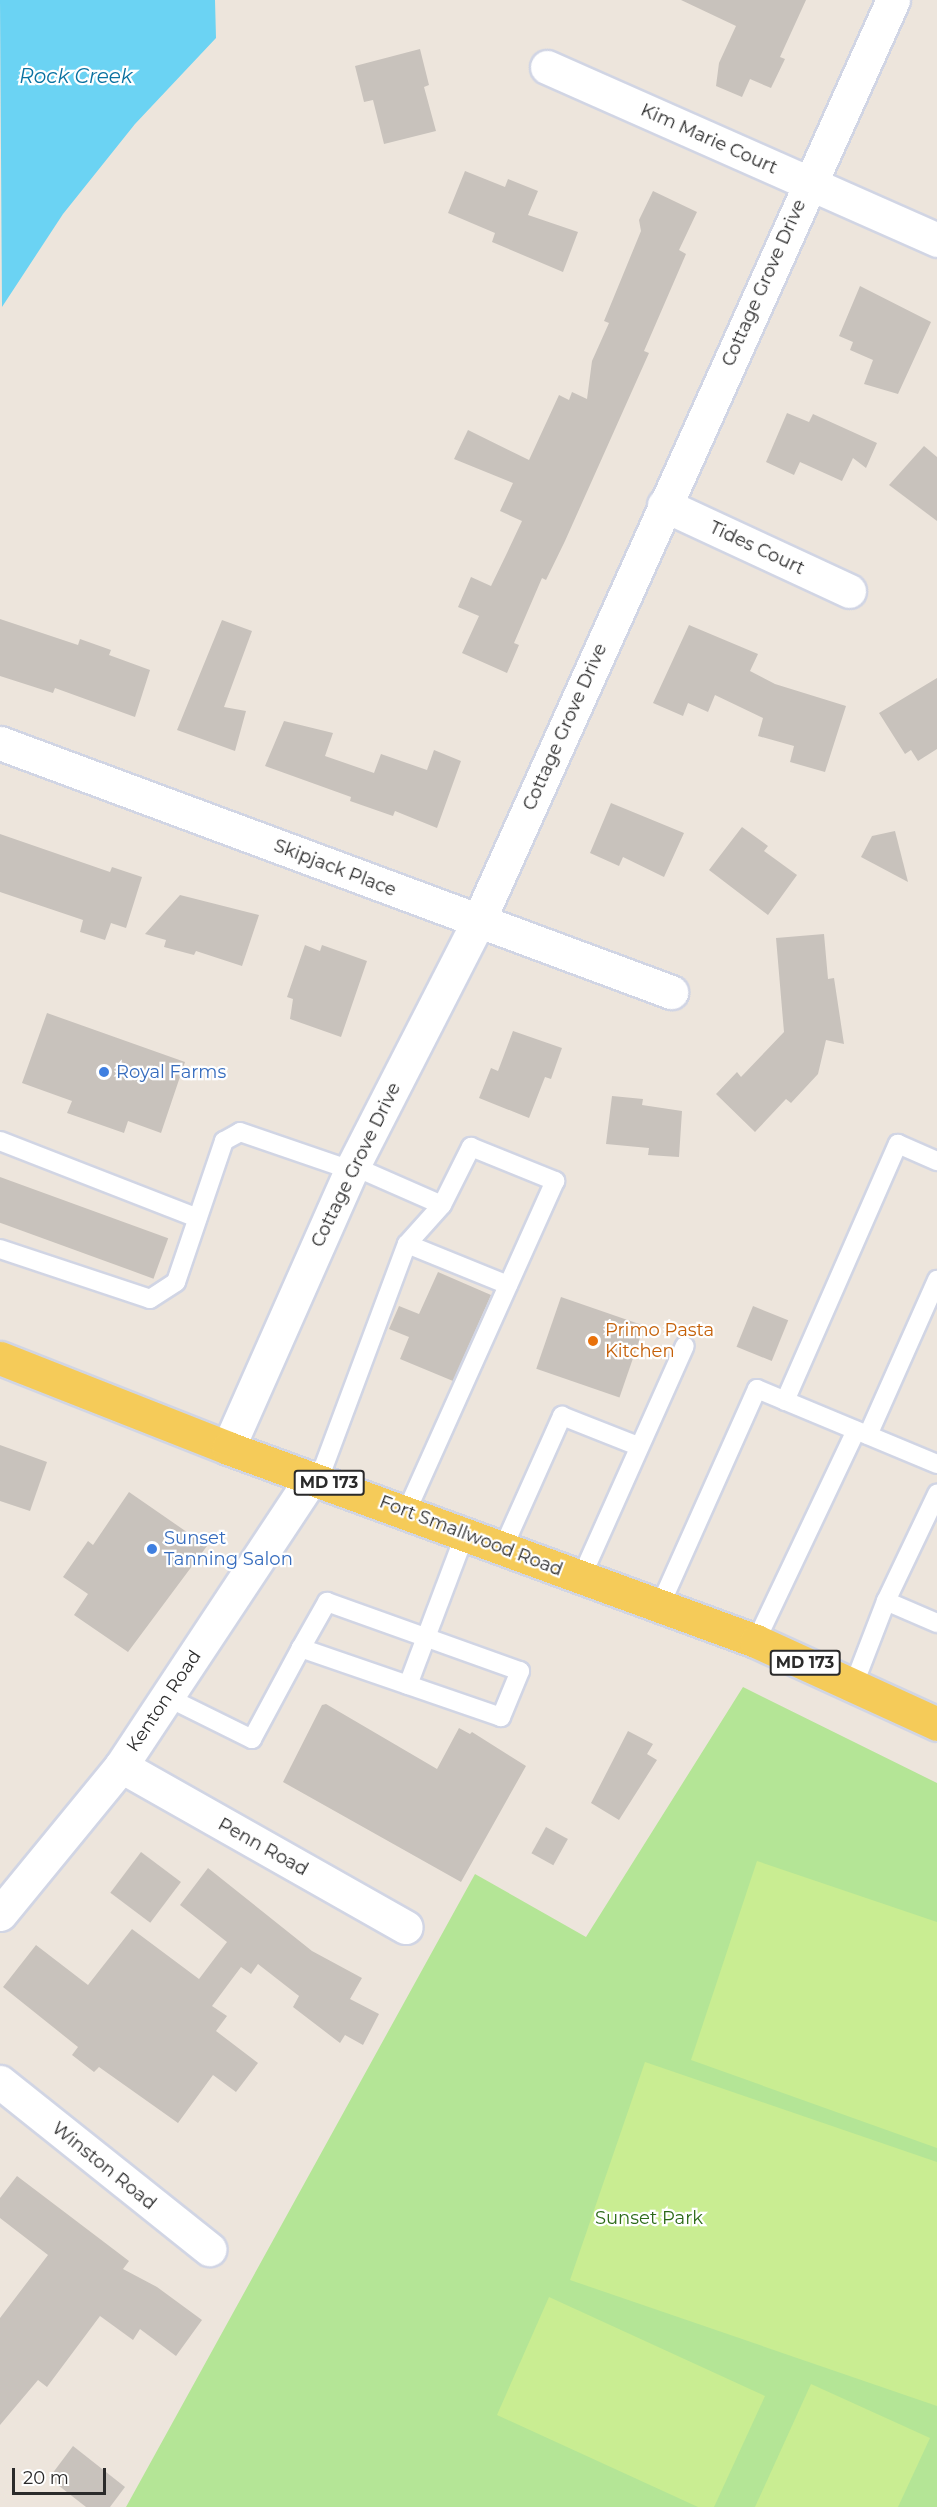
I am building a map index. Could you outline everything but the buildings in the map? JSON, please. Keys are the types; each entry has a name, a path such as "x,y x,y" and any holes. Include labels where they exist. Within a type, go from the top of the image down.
{"main road":[{"name":"Fort Smallwood Road","path":"0,1358 228,1448 316,1478 659,1608 756,1641 937,1724"}],"street":[{"name":"Cottage Grove Drive","path":"228,1448 352,1168 478,922 892,0"},
{"name":"Kim Marie Court","path":"547,67 937,240"},
{"name":"Tides Court","path":"664,505 849,591"},
{"name":"Skipjack Place","path":"0,743 671,992"},
{"name":"Kenton Road","path":"0,1914 121,1766 316,1478"},
{"name":"Penn Road","path":"121,1766 406,1927"},
{"name":"Winston Road","path":"0,2082 209,2249"}],"lane":[{"path":"0,1249 150,1299 176,1282 224,1141 240,1132 352,1168 442,1205"},
{"path":"0,1141 198,1218"},
{"path":"785,1401 898,1144 937,1161"},
{"path":"316,1478 407,1244 442,1205 471,1147 555,1181 406,1512"},
{"path":"407,1244 508,1285"},
{"path":"756,1641 937,1280"},
{"path":"581,1578 638,1446 685,1346"},
{"path":"659,1608 757,1389 937,1464"},
{"path":"503,1548 562,1416 638,1446"},
{"path":"854,1684 886,1601 937,1494"},
{"path":"408,1685 465,1534"},
{"path":"886,1601 937,1623"},
{"path":"167,1697 252,1739 301,1648 327,1602 520,1671 501,1717 301,1648"}],"green space":[{"name":"Sunset Park","path":"743,1687 937,1783 937,2507 126,2507 475,1874 586,1937"},
{"path":"757,1861 937,1922 937,2148 691,2060"},
{"path":"645,2062 937,2162 937,2406 570,2280"},
{"path":"549,2297 765,2396 714,2507 698,2507 497,2415"},
{"path":"811,2384 930,2438 898,2507 755,2507"}],"water":[{"name":"Rock Creek","path":"0,0 215,0 216,38 135,124 63,214 2,307"}],"place":[{"name":"Royal Farms","path":"104,1072"},
{"name":"Primo Pasta Kitchen","path":"593,1341"},
{"name":"Sunset Tanning Salon","path":"152,1549"}]}
